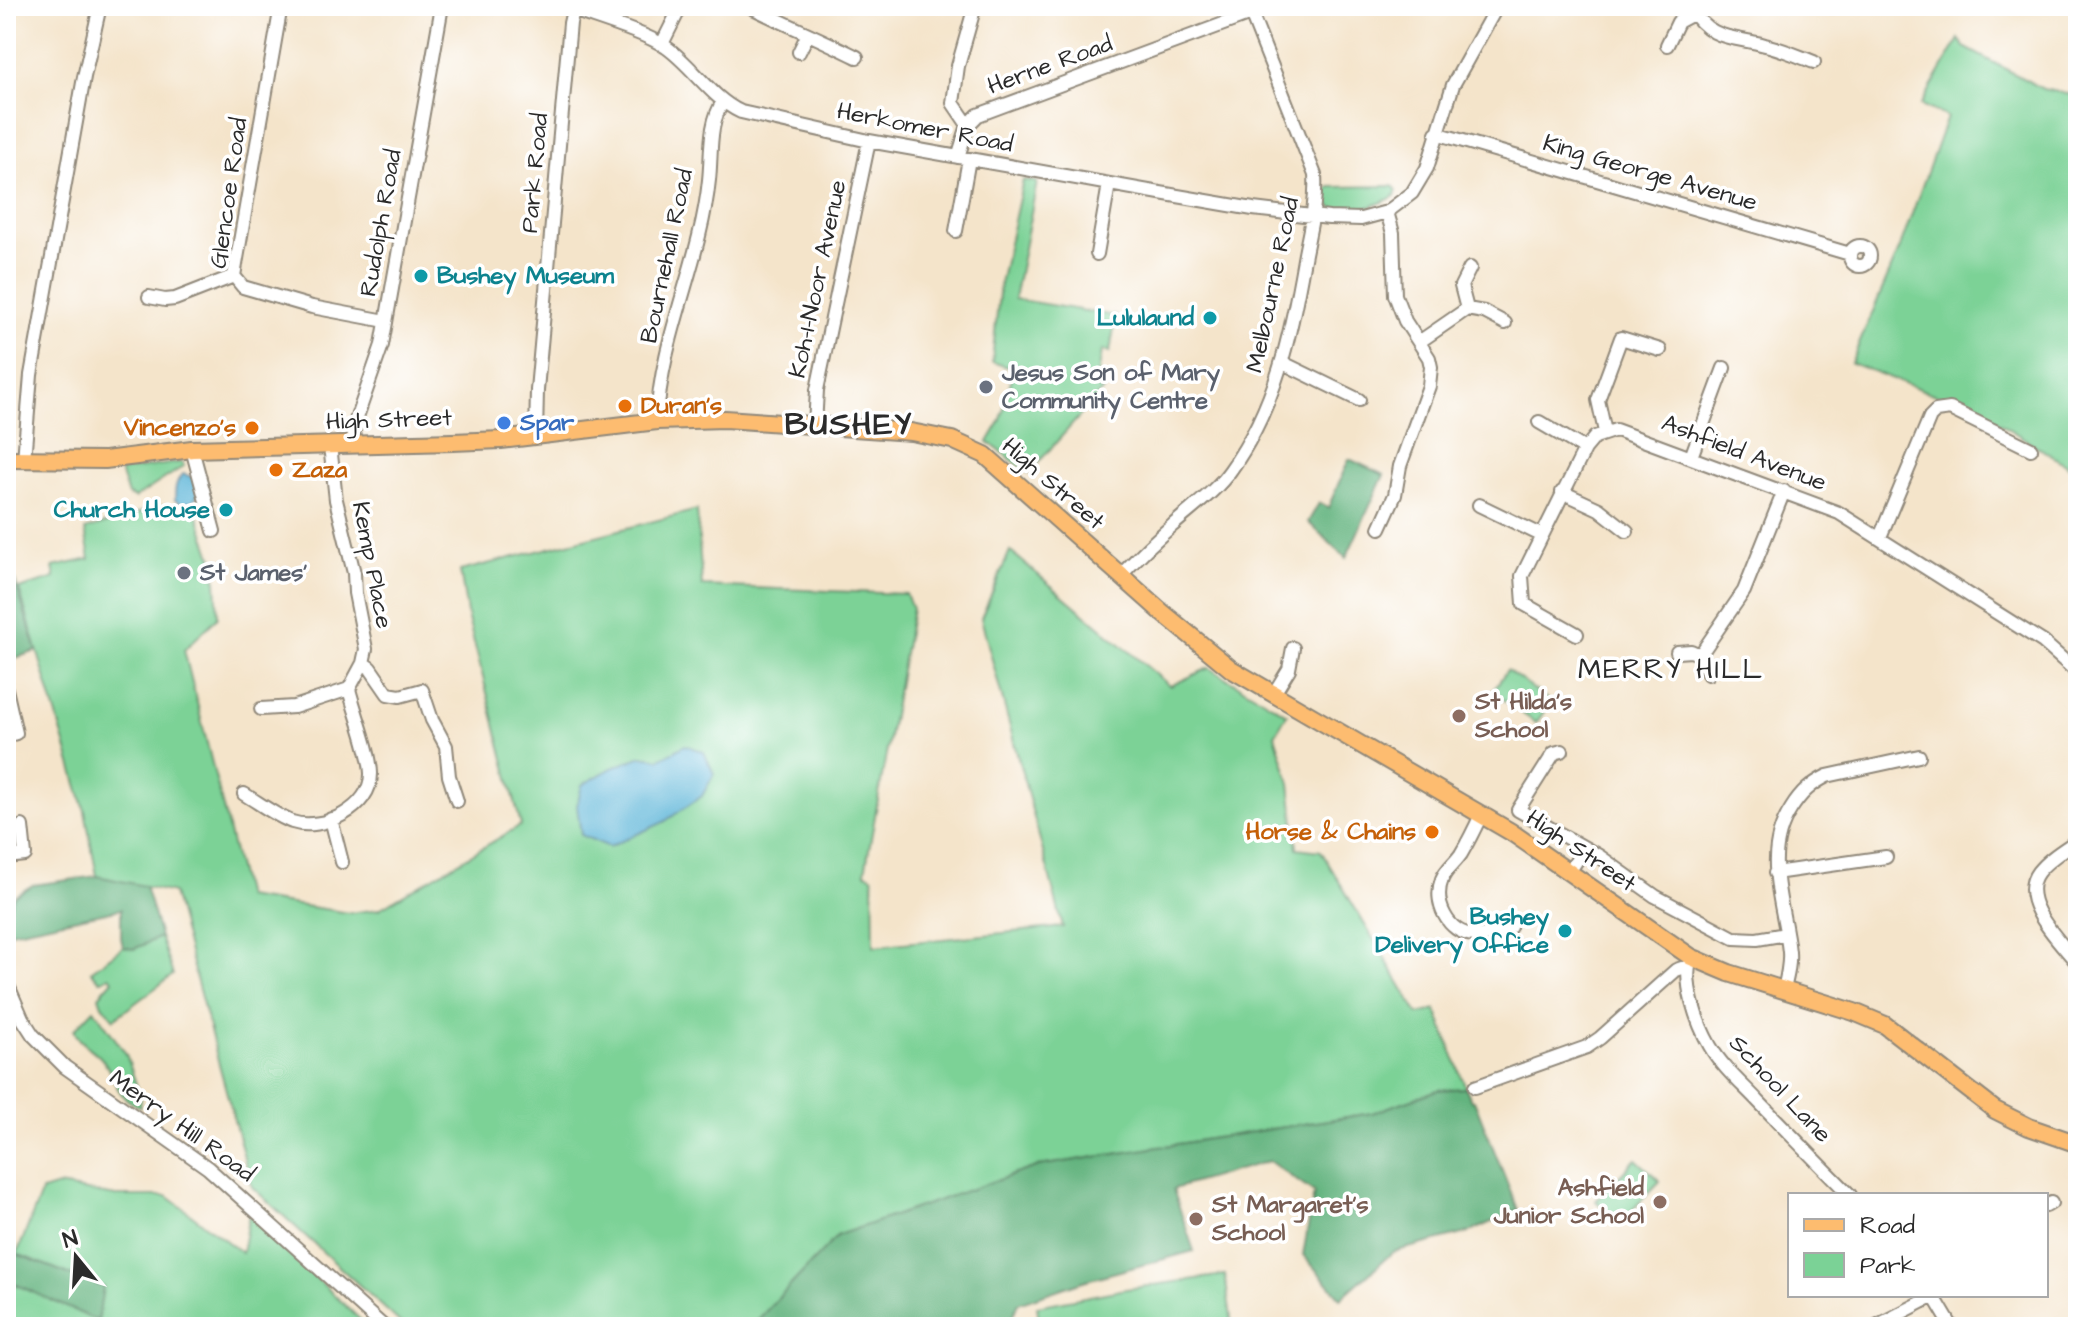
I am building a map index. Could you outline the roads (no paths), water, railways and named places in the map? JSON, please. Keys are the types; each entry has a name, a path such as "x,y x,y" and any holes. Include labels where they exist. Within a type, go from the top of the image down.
{"main road":[{"name":"High Street","path":"6,459 105,460 192,449 453,442 536,436 657,421 725,419 936,435 985,455 1120,576 1231,669 1511,832 1690,961 1784,989 1885,1025 1995,1110 2029,1127 2078,1144"}],"street":[{"path":"24,460 31,375 84,77 100,6"},
{"name":"Glencoe Road","path":"281,6 234,276 243,287 312,307 386,321"},
{"name":"Rudolph Road","path":"351,444 382,345 442,6"},
{"path":"662,44 681,6"},
{"path":"749,6 857,57"},
{"path":"968,125 953,103 958,66 975,6"},
{"name":"Herne Road","path":"956,231 968,125 978,115 1249,10 1272,6"},
{"path":"1380,528 1395,495 1400,466 1429,386 1431,367 1429,358 1405,321 1395,295 1393,233 1387,212 1412,193 1427,168 1453,85 1497,6"},
{"name":"Herkomer Road","path":"567,8 662,44 723,102 741,112 869,141 1253,209 1348,220 1387,212"},
{"name":"Park Road","path":"536,436 537,390 570,23 567,8"},
{"name":"Melbourne Road","path":"1120,576 1158,538 1216,489 1267,407 1283,363 1312,215 1315,175 1249,10"},
{"path":"1667,45 1674,27 1691,10 1700,22 1717,34 1765,44 1814,62"},
{"path":"799,52 807,36"},
{"name":"Bournehall Road","path":"657,421 663,375 702,222 714,123 723,102"},
{"name":"King George Avenue","path":"1436,133 1850,254"},
{"name":"Koh-I-Noor Avenue","path":"815,426 817,390 869,141"},
{"path":"1097,254 1109,184"},
{"path":"1467,309 1461,286 1470,268"},
{"path":"149,297 175,299 234,276"},
{"path":"1419,342 1467,309 1484,312 1505,323"},
{"path":"1577,634 1524,604 1522,576 1585,449 1595,437 1605,432 1598,400 1621,338 1660,350"},
{"path":"1283,363 1359,400"},
{"path":"1691,457 1724,368"},
{"path":"1880,537 1930,417 1936,411 1950,409 2031,449"},
{"path":"1539,422 1585,449"},
{"name":"Ashfield Avenue","path":"1605,432 1627,432 1839,513 2043,642 2078,673"},
{"name":"Kemp Place","path":"330,445 336,500 354,573 365,641 363,663 349,689"},
{"path":"192,449 214,531"},
{"path":"1700,655 1744,591 1784,491"},
{"path":"1562,492 1599,509 1627,531"},
{"path":"1479,505 1541,535"},
{"path":"1273,695 1289,669 1293,648"},
{"path":"1677,652 1691,651 1700,655 1708,674"},
{"path":"363,663 388,694 400,696 422,690 432,720 446,746 449,776 457,801"},
{"path":"6,689 16,733 6,736"},
{"path":"244,794 291,822 306,824 341,816 360,803 370,781 369,761 349,689 294,707 261,709"},
{"path":"1562,751 1554,753 1518,810 1585,848 1655,896 1734,938 1757,939 1786,934"},
{"path":"1784,989 1789,967 1774,855 1782,824 1809,787 1827,776 1919,756"},
{"path":"1481,815 1460,855 1443,875 1439,889 1441,907 1450,923 1467,934 1484,936 1510,927"},
{"path":"331,819 342,862"},
{"path":"6,857 25,855 22,826"},
{"path":"2078,840 2038,872 2031,887 2037,910 2078,964"},
{"path":"1569,872 1585,848"},
{"path":"1775,873 1886,857"},
{"path":"1475,1087 1587,1047 1690,961"},
{"name":"School Lane","path":"1690,961 1697,1018 1718,1058 1848,1193"},
{"name":"Merry Hill Road","path":"6,981 33,1035 65,1067 208,1168 384,1327"},
{"path":"1874,1327 1932,1297"},
{"path":"1935,1297 1952,1327"}],"water":[{"path":"183,474 193,477 199,494 192,502 182,504 175,500 175,493"},
{"path":"685,745 704,752 714,774 702,796 664,822 609,847 581,835 577,806 582,785 642,756 660,759"}],"place":[{"name":"Bushey Museum","path":"421,276"},
{"name":"Lululaund","path":"1210,318"},
{"name":"Jesus Son of Mary Community Centre","path":"986,387"},
{"name":"Duran's","path":"625,406"},
{"name":"Spar","path":"504,423"},
{"name":"Vincenzo's","path":"252,428"},
{"name":"Zaza","path":"276,470"},
{"name":"Church House","path":"226,510"},
{"name":"St James'","path":"184,573"},
{"name":"St Hilda's School","path":"1459,716"},
{"name":"Horse & Chains","path":"1432,832"},
{"name":"Bushey Delivery Office","path":"1565,931"},
{"name":"Ashfield Junior School","path":"1660,1202"},
{"name":"St Margaret's School","path":"1196,1219"}],"district":[{"name":"BUSHEY","path":"849,424"},
{"name":"MERRY HILL","path":"1671,669"}]}
